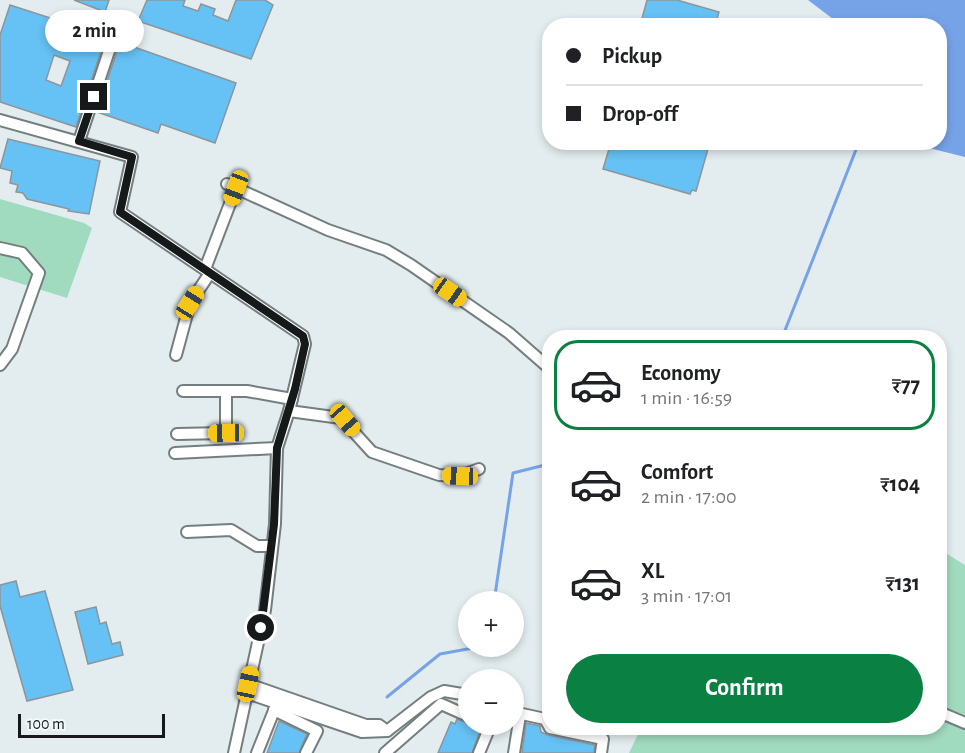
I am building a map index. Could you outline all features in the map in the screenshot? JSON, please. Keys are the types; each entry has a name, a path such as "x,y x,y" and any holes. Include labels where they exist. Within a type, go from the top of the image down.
{"street":[{"path":"79,141 116,33"},
{"path":"0,120 132,157 120,212 303,336 305,344 290,411 277,448 272,546 265,610 234,753"},
{"path":"176,355 190,303 207,271 232,186 328,230 386,250 508,333 542,362"},
{"path":"0,248 22,253 39,273 12,349 0,365"},
{"path":"183,391 247,391 292,399"},
{"path":"177,434 226,433 226,391"},
{"path":"290,411 341,418 372,452 416,468 439,475 460,476 478,470"},
{"path":"176,453 277,448"},
{"path":"187,532 231,530 257,546 272,546"},
{"path":"248,688 275,707 317,731 306,753"},
{"path":"248,688 366,725 379,725 387,731"},
{"path":"275,707 362,732 387,731 431,697 444,691 458,693"},
{"path":"385,753 441,704 458,712"},
{"path":"257,753 275,707"},
{"path":"524,714 542,718"},
{"path":"947,715 965,723"},
{"path":"479,753 485,735"},
{"path":"514,753 515,735"},
{"path":"585,735 603,739 601,753"}],"green space":[{"path":"0,199 84,223 92,228 67,298 0,277"},
{"path":"947,554 965,565 965,753 629,753 638,735 947,735"}],"water":[{"path":"808,0 965,0 965,157 937,150 947,150 947,18 832,18"}],"building":[{"path":"74,0 109,0 105,12"},
{"path":"147,0 185,0 183,6 198,11 201,4 215,9 213,15 228,21 236,0 265,0 273,5 251,59 138,21"},
{"path":"647,0 677,0 719,12 717,18 642,18"},
{"path":"10,5 106,36 76,127 0,102 0,35","holes":["54,55 70,61 61,86 46,80"]},
{"path":"120,42 236,83 215,143 161,124 158,133 97,112"},
{"path":"8,139 100,161 89,214 68,211 69,209 27,199 23,193 16,192 18,185 10,183 12,171 0,168"},
{"path":"609,150 708,150 696,191 692,190 690,194 603,169"},
{"path":"16,581 20,597 45,591 73,690 27,701 0,606 0,585"},
{"path":"96,607 100,624 106,622 112,644 120,642 123,655 88,664 75,612"},
{"path":"458,719 458,735 478,735 472,753 438,753 451,722 455,724"},
{"path":"279,721 307,734 299,753 267,753"},
{"path":"526,723 540,726 542,735 595,745 594,753 522,753"}],"waterway":[{"path":"785,330 856,150"},
{"path":"496,591 513,473 542,466"},
{"path":"387,697 440,654 458,651"}],"route":[{"path":"94,97 79,141 132,157 120,212 303,336 305,344 290,411 277,448 274,524 261,628"}]}
